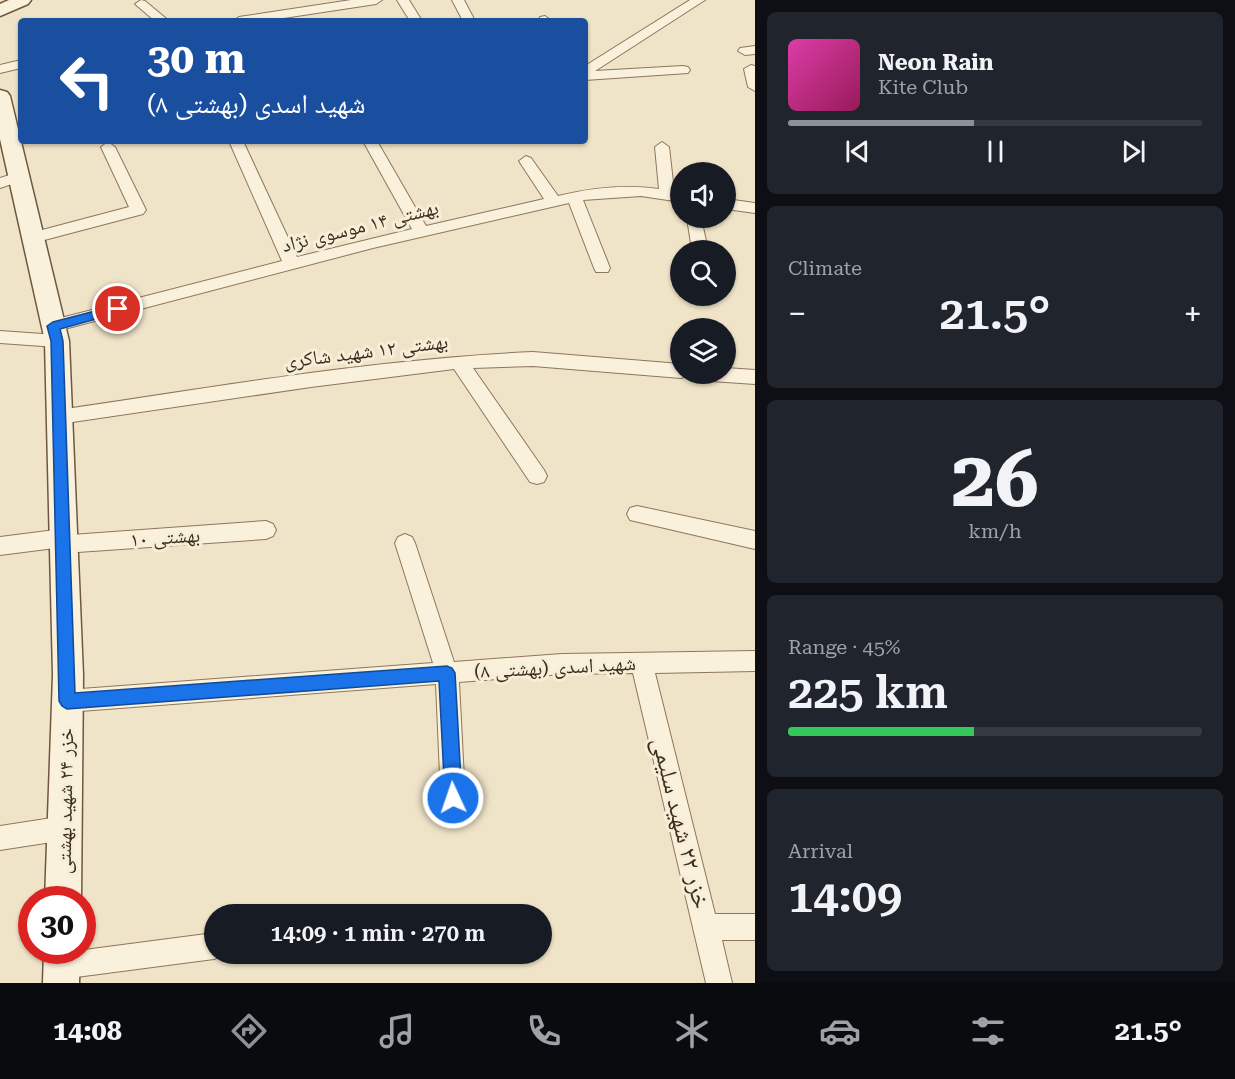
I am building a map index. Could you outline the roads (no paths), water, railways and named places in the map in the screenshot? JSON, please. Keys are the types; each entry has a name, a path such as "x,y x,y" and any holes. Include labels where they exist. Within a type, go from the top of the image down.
{"street":[{"path":"0,11 22,0"},
{"path":"285,18 351,2 376,0"},
{"path":"403,0 414,18"},
{"path":"458,0 467,18"},
{"path":"588,72 699,0"},
{"path":"141,4 159,18"},
{"path":"0,69 18,65"},
{"path":"751,69 755,87"},
{"path":"588,74 683,70"},
{"name":"خزر ۲۴ شهید بهشتی","path":"0,96 9,180 33,238 55,334 67,701 63,886"},
{"path":"237,144 292,264"},
{"path":"372,144 422,232"},
{"path":"33,238 138,210 108,147"},
{"path":"662,147 670,180"},
{"path":"526,161 554,202"},
{"name":"بهشتی ۱۴ موسوی نژاد","path":"0,337 55,334 292,264 554,202 593,194 642,191 670,195"},
{"path":"575,198 602,268"},
{"path":"736,205 755,208"},
{"name":"بهشتی ۱۲ شهید شاکری","path":"59,417 311,380 459,362 533,359 670,370"},
{"path":"459,362 537,476"},
{"path":"736,376 755,377"},
{"path":"637,514 755,540"},
{"name":"بهشتی ۱۰","path":"0,546 266,530"},
{"path":"405,543 447,673 453,798"},
{"name":"شهید اسدی (بهشتی ۸)","path":"67,701 562,664 755,661"},
{"name":"خزر ۲۲ شهید سلیمی","path":"642,663 719,983"},
{"path":"0,838 65,828"},
{"path":"706,927 755,927"},
{"path":"61,966 204,947"}]}
